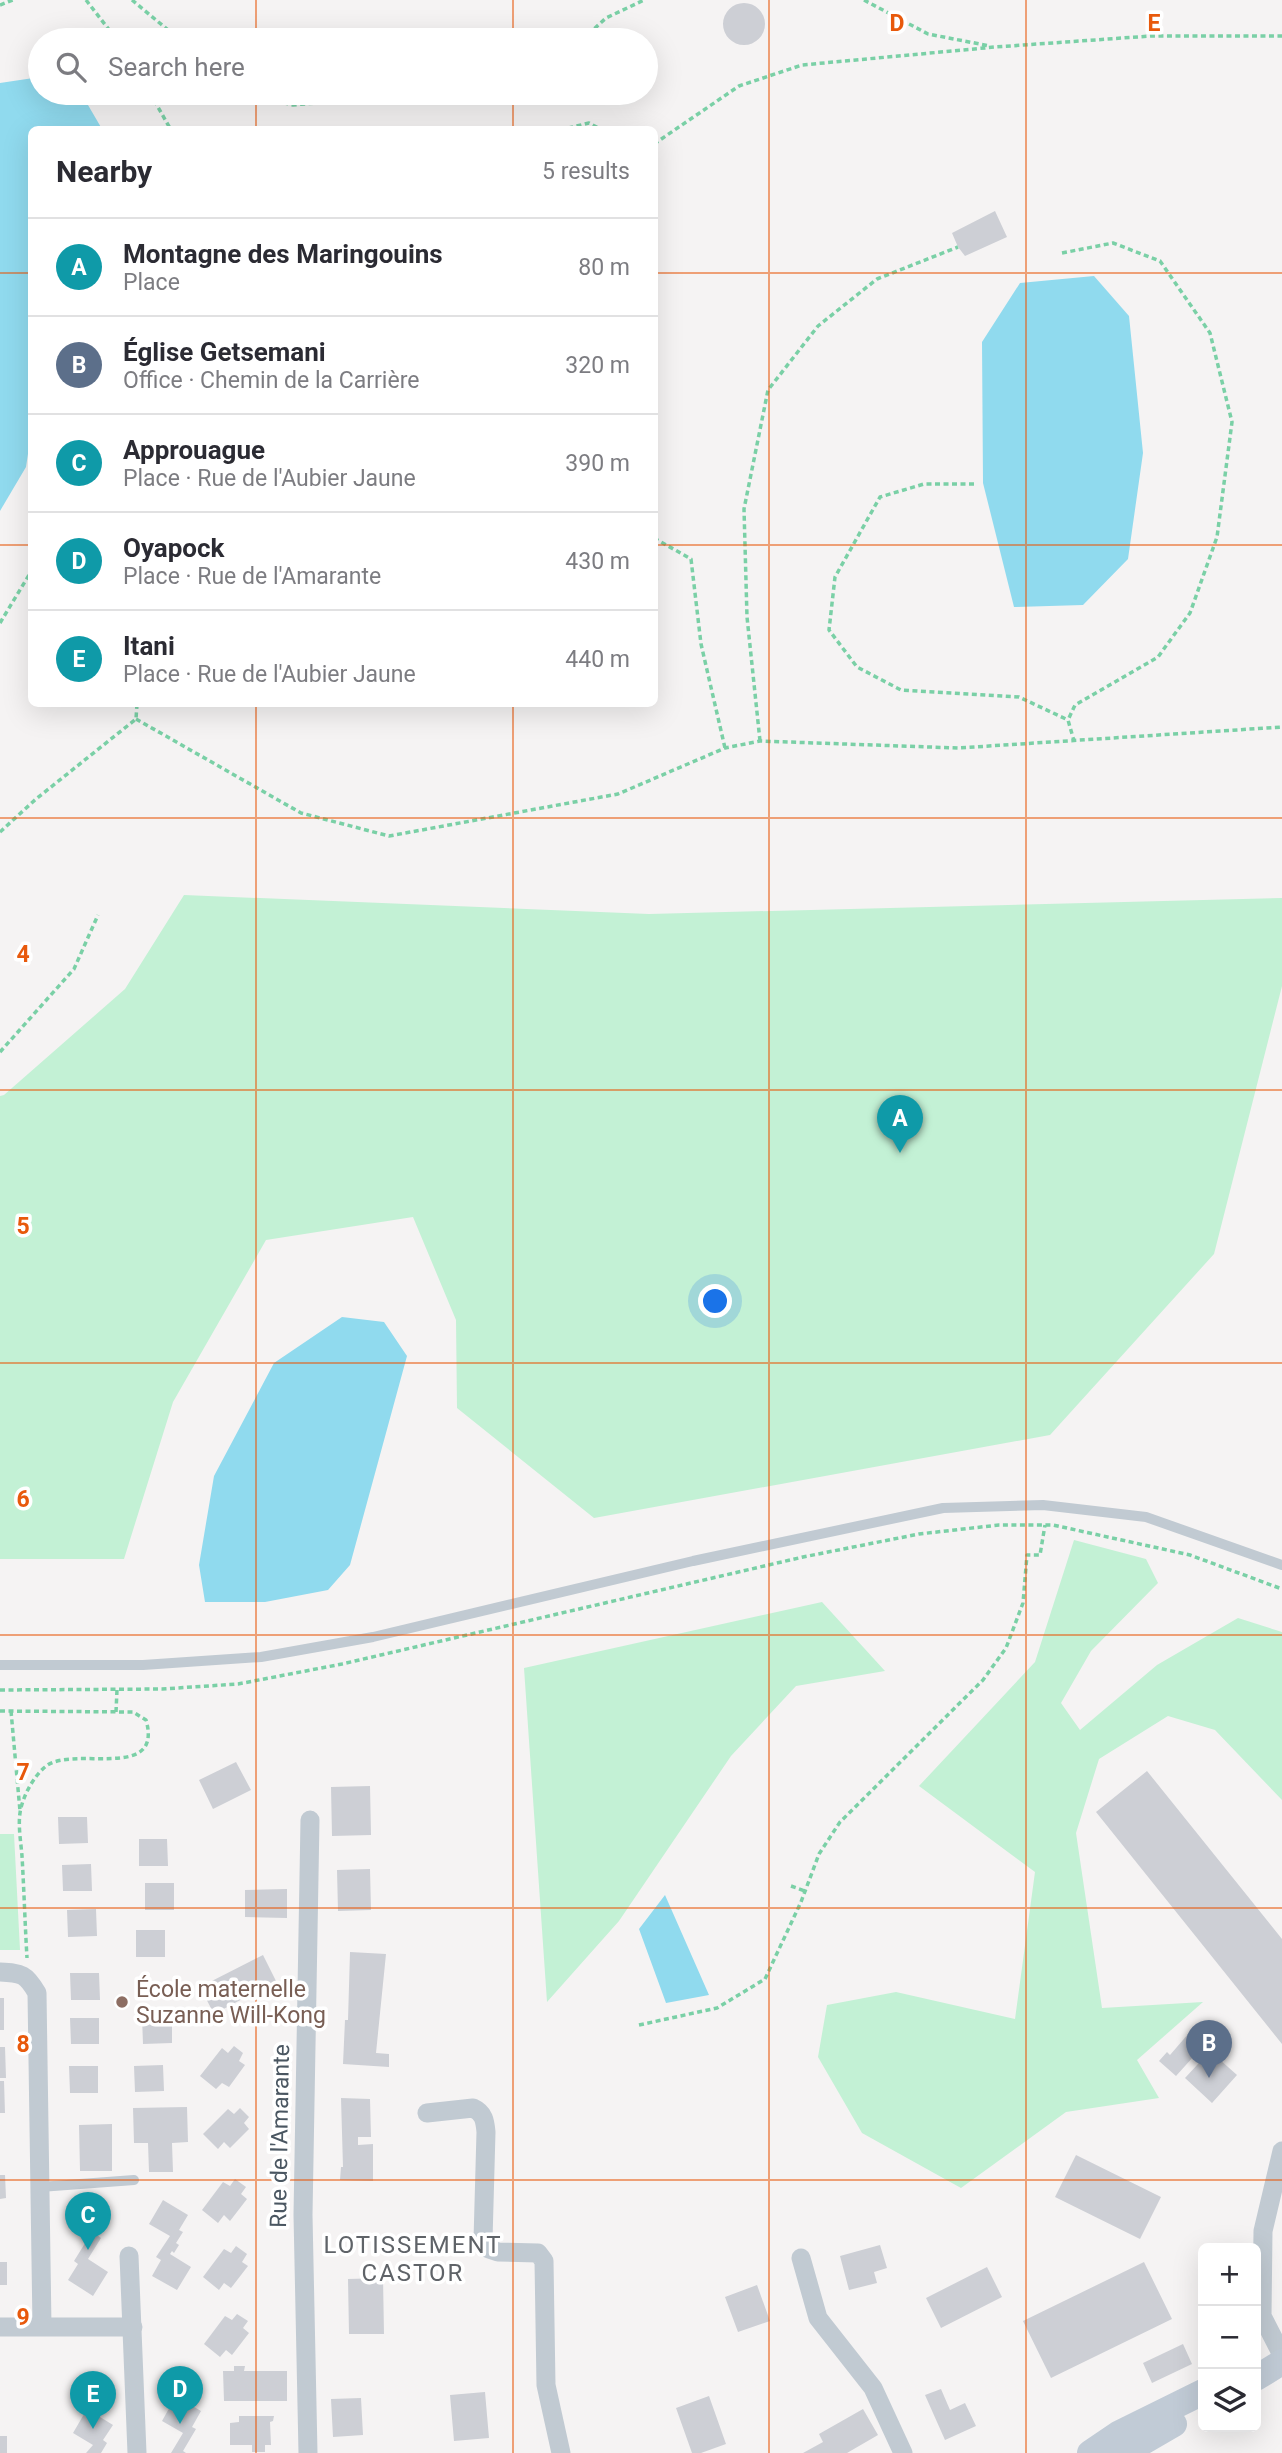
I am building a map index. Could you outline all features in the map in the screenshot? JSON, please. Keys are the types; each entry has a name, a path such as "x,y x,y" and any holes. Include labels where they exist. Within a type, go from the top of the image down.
{"main road":[{"path":"1259,2369 1282,2362"},
{"path":"1261,2375 1282,2362"},
{"path":"1090,2453 1118,2434 1198,2394"},
{"path":"1125,2453 1198,2410"}],"street":[{"name":"Rue de l'Amarante","path":"308,2453 303,2215 310,1820"},
{"path":"0,1972 28,1977 37,1993 42,2327"},
{"path":"426,2113 473,2108 480,2111 485,2119 486,2132 483,2240 489,2249 498,2252 538,2253 544,2261 546,2385 561,2453"},
{"path":"1282,2151 1263,2231 1262,2316 1282,2355"},
{"path":"129,2256 136,2453"},
{"path":"801,2258 818,2318 873,2388 903,2453"},
{"path":"0,2327 133,2327"}],"lane":[{"path":"0,1665 143,1665 261,1657 373,1637 731,1552 943,1508 1043,1505 1146,1517 1282,1565"},
{"path":"40,2187 134,2180"}],"path":[{"path":"0,5 13,0"},
{"path":"86,0 108,28"},
{"path":"132,0 166,28"},
{"path":"595,28 606,18 644,0"},
{"path":"864,0 928,34 995,47"},
{"path":"658,141 739,86 802,65 1151,36 1282,36"},
{"path":"157,105 169,126"},
{"path":"577,126 589,123 594,126"},
{"path":"1062,253 1113,243 1160,261 1210,333 1232,422 1217,537 1190,613 1158,657 1076,705 1068,720 1074,741"},
{"path":"760,741 747,617 744,509 768,390 818,326 877,279 958,247"},
{"path":"974,484 924,484 880,497 835,577 829,630 857,667 901,690 1019,697 1068,720"},
{"path":"658,540 691,559 701,644 725,748"},
{"path":"0,623 28,577"},
{"path":"0,832 36,799 136,719 137,707"},
{"path":"136,719 301,813 389,836 618,794 725,748 760,741 958,748 1282,727"},
{"path":"0,1052 74,969 98,915"},
{"path":"539,1618 803,1557 919,1534 999,1525 1060,1526 1190,1555 1282,1589"},
{"path":"639,2025 717,2008 765,1979 819,1854 840,1822 983,1681 1006,1648 1023,1604 1027,1555 1040,1555 1045,1525"},
{"path":"116,1712 117,1690"},
{"path":"11,1710 20,1813 28,1977"},
{"path":"0,1711 133,1712 146,1720 150,1734 148,1745 133,1756 48,1764 35,1777 20,1813"},
{"path":"791,1886 805,1891"}],"green space":[{"path":"184,895 649,914 1282,898 1282,986 1214,1254 1050,1435 594,1518 457,1408 456,1320 413,1217 266,1240 173,1402 124,1559 0,1559 0,1096 125,989"},
{"path":"1074,1540 1146,1559 1158,1583 1091,1651 1061,1703 1080,1730 1157,1665 1238,1618 1282,1632 1282,1800 1215,1730 1168,1716 1099,1759 1076,1833 1102,2008 1203,2002 1137,2060 1159,2098 1066,2112 961,2188 862,2133 818,2057 827,2005 896,1992 1015,2019 1035,1872 919,1786 1035,1662"},
{"path":"822,1602 885,1671 796,1686 731,1756 619,1921 547,2002 524,1668"},
{"path":"0,1834 14,1834 20,1950 0,1950"}],"water":[{"path":"28,79 28,105 88,105 100,126 28,126 28,454 26,467 0,511 0,83"},
{"path":"1094,276 1129,316 1143,453 1128,559 1083,605 1014,607 983,483 982,342 1020,283"},
{"path":"342,1317 384,1322 407,1356 350,1565 328,1590 265,1602 205,1602 199,1565 214,1476 274,1363"},
{"path":"665,1895 709,1995 666,2003 639,1929"}],"building":[{"path":"744,3 759,9 765,24 759,39 744,45 729,39 723,24 729,9"},
{"path":"995,211 1007,237 965,256 952,233"},
{"path":"236,1762 251,1790 213,1809 199,1780"},
{"path":"1147,1771 1282,1939 1282,2044 1096,1812"},
{"path":"370,1786 371,1835 332,1836 331,1787"},
{"path":"58,1817 87,1817 88,1843 59,1844"},
{"path":"139,1839 167,1839 168,1866 139,1866"},
{"path":"91,1864 92,1891 63,1891 62,1865"},
{"path":"370,1869 371,1910 338,1911 337,1870"},
{"path":"145,1883 174,1883 174,1910 145,1910"},
{"path":"287,1889 287,1918 245,1917 245,1890"},
{"path":"96,1909 97,1936 68,1937 67,1910"},
{"path":"136,1930 165,1930 165,1957 136,1957"},
{"path":"350,1952 386,1954 376,2053 389,2054 389,2067 343,2064 345,2020 348,2020"},
{"path":"263,1955 276,1981 214,2014 200,1987"},
{"path":"70,1973 99,1973 100,2000 71,2000"},
{"path":"0,1998 4,1998 4,2030 0,2030"},
{"path":"142,2017 172,2017 172,2043 143,2044"},
{"path":"70,2018 99,2018 99,2044 71,2044"},
{"path":"1189,2033 1203,2046 1176,2076 1159,2061 1167,2052 1170,2055"},
{"path":"234,2046 243,2053 239,2061 245,2065 229,2087 222,2083 216,2089 200,2076 222,2048 228,2053"},
{"path":"0,2047 5,2047 6,2078 0,2078"},
{"path":"1210,2051 1237,2075 1212,2103 1185,2078"},
{"path":"163,2065 164,2091 135,2092 134,2066"},
{"path":"69,2066 98,2066 98,2093 70,2093"},
{"path":"0,2081 4,2081 5,2113 0,2113"},
{"path":"341,2098 370,2099 371,2137 358,2137 358,2145 373,2144 373,2181 340,2180 343,2167"},
{"path":"187,2107 188,2142 172,2143 173,2172 149,2172 148,2143 134,2143 133,2108"},
{"path":"240,2108 249,2117 244,2123 249,2129 230,2148 224,2142 218,2149 203,2134 228,2109 234,2114"},
{"path":"112,2124 112,2171 80,2171 79,2125"},
{"path":"1076,2155 1161,2197 1140,2239 1055,2197"},
{"path":"0,2175 5,2175 6,2198 0,2199"},
{"path":"235,2179 246,2187 241,2194 247,2199 230,2221 224,2215 218,2223 202,2210 223,2182 230,2186"},
{"path":"163,2200 188,2215 179,2230 183,2232 176,2243 179,2245 174,2253 172,2251 170,2254 191,2267 177,2290 152,2276 161,2260 156,2257 170,2236 149,2224"},
{"path":"82,2204 107,2221 97,2235 101,2238 88,2259 108,2272 93,2296 68,2280 78,2264 74,2261 87,2240 68,2227"},
{"path":"880,2245 887,2268 874,2272 877,2283 849,2290 840,2256"},
{"path":"236,2246 247,2254 242,2262 248,2266 231,2288 224,2283 219,2290 203,2277 224,2249 231,2253"},
{"path":"0,2262 7,2262 7,2285 0,2285"},
{"path":"1144,2262 1172,2319 1051,2378 1023,2321"},
{"path":"987,2267 1002,2297 941,2328 926,2298"},
{"path":"383,2278 384,2334 349,2334 348,2279"},
{"path":"757,2285 770,2321 738,2332 725,2297"},
{"path":"237,2314 248,2321 243,2328 249,2333 232,2355 226,2350 220,2357 204,2344 225,2316 232,2320"},
{"path":"1183,2344 1192,2364 1152,2383 1143,2363"},
{"path":"234,2366 245,2366 244,2371 287,2371 287,2401 224,2401 223,2371 234,2371"},
{"path":"941,2389 950,2410 965,2403 976,2426 945,2440 925,2395"},
{"path":"485,2392 489,2438 454,2441 450,2395"},
{"path":"176,2396 201,2411 192,2427 196,2429 183,2451 186,2453 171,2453 183,2433 162,2421"},
{"path":"709,2396 726,2444 701,2453 692,2453 676,2408"},
{"path":"361,2398 363,2435 333,2437 331,2399"},
{"path":"87,2409 113,2425 103,2440 107,2443 101,2453 86,2453 93,2445 73,2433"},
{"path":"863,2409 878,2435 847,2453 803,2453 823,2442 819,2434"},
{"path":"239,2416 274,2416 270,2422 271,2445 265,2445 265,2452 252,2452 252,2445 230,2445 230,2423 239,2422"},
{"path":"0,2436 7,2436 7,2453 0,2453"}],"place":[{"name":"Montagne des Maringouins","path":"900,1153"},
{"name":"École maternelle Suzanne Will-Kong","path":"122,2002"},
{"name":"Église Getsemani","path":"1209,2078"},
{"name":"Approuague","path":"88,2250"},
{"name":"Oyapock","path":"180,2424"},
{"name":"Itani","path":"93,2429"}],"district":[{"name":"LOTISSEMENT CASTOR","path":"413,2259"}]}
